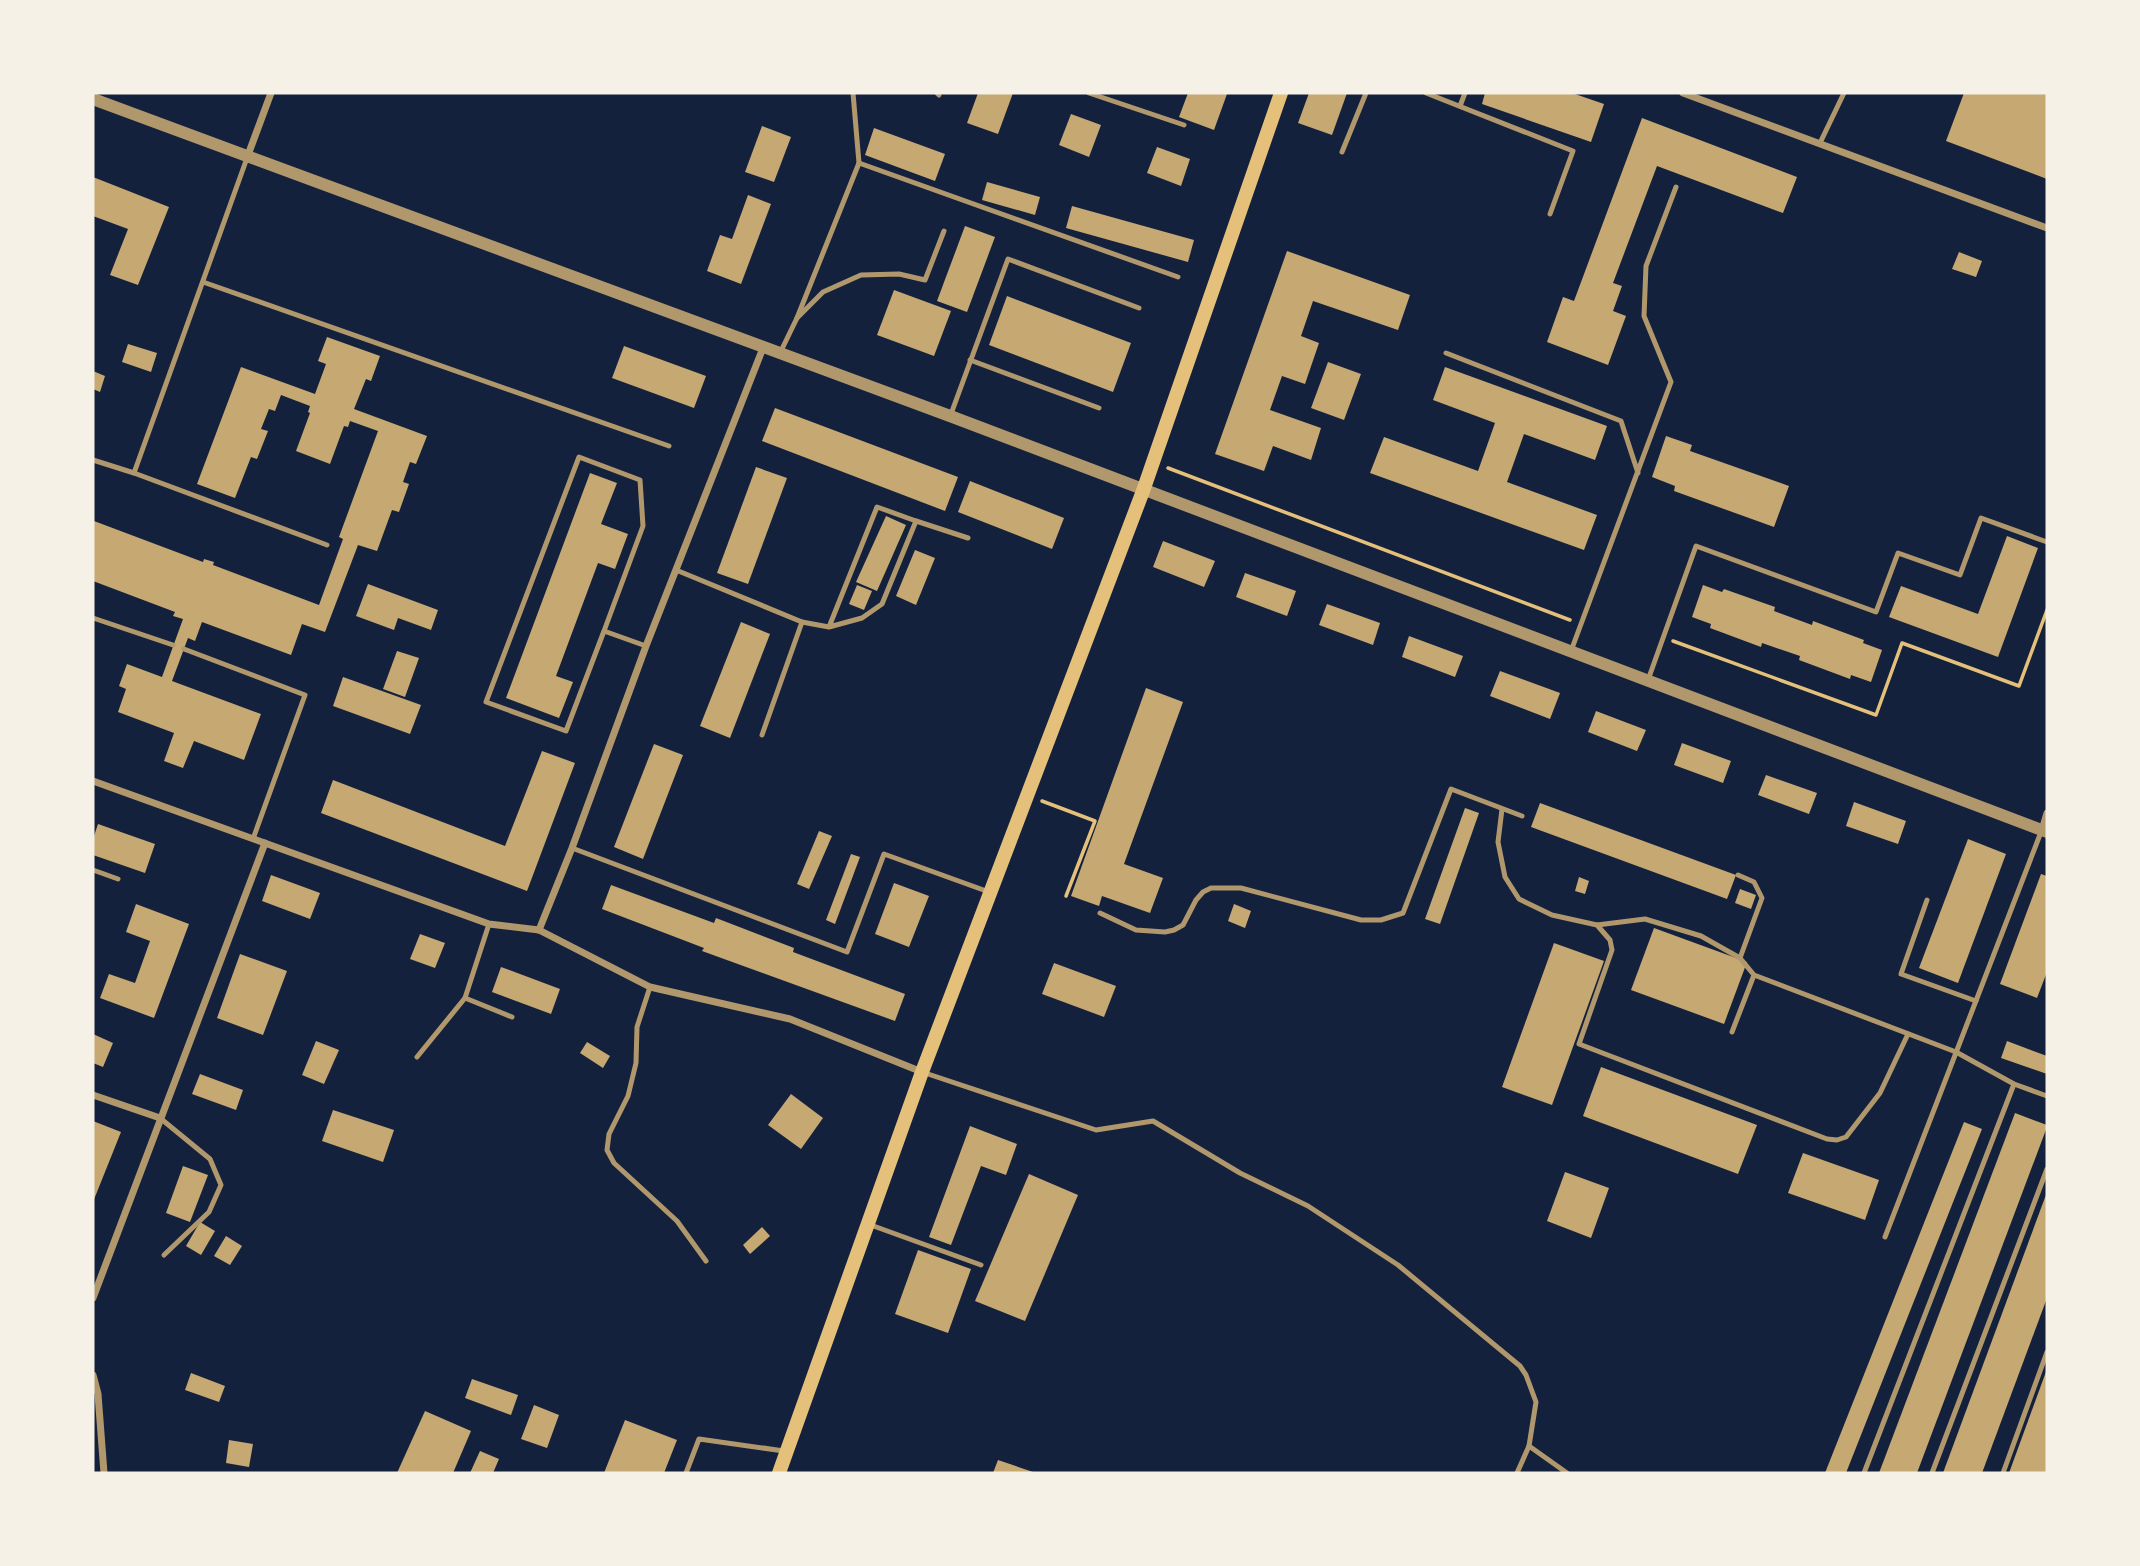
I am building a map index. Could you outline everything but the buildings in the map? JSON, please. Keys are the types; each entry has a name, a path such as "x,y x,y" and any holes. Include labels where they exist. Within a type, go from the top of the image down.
{"main road":[{"path":"779,1473 922,1072 1143,491 1281,93"}],"street":[{"path":"248,155 271,93"},
{"path":"1683,93 2047,228"},
{"path":"93,99 950,416 2044,831 2047,813"},
{"path":"538,930 572,848 646,646 763,348"},
{"path":"93,781 489,924 538,930 650,987 790,1018 922,1072"},
{"path":"93,1298 265,843"},
{"path":"93,1095 160,1118"},
{"path":"93,1375 98,1394 104,1473"}],"lane":[{"path":"780,353 797,318 859,163 853,93"},
{"path":"1089,93 1184,125"},
{"path":"1342,152 1366,93"},
{"path":"1426,93 1573,150 1550,214"},
{"path":"1460,106 1465,93"},
{"path":"1820,144 1844,93"},
{"path":"134,474 248,155"},
{"path":"859,163 1178,277"},
{"path":"1571,651 1671,382 1644,316 1646,266 1676,187"},
{"path":"797,318 823,292 861,275 899,274 925,280 943,231"},
{"path":"950,416 1008,259 1139,308"},
{"path":"203,282 669,446"},
{"path":"1446,353 1620,421 1638,473"},
{"path":"970,360 1099,408"},
{"path":"579,457 640,480 643,526 604,631 566,731 486,702 579,457"},
{"path":"93,460 327,545"},
{"path":"829,627 877,507 968,538"},
{"path":"1647,680 1696,546 1877,612 1898,553 1960,575 1981,518 2047,542"},
{"path":"676,570 802,622 829,627 862,618 882,604 916,521"},
{"path":"93,618 173,645"},
{"path":"762,734 802,622"},
{"path":"604,631 646,646"},
{"path":"184,649 305,695 253,839"},
{"path":"1100,913 1136,930 1165,932 1183,925 1202,892 1211,888 1241,888 1361,920 1381,920 1403,914 1451,789 1522,816"},
{"path":"1503,809 1498,842 1505,877 1519,900 1552,915 1597,925 1645,919 1701,936 1740,958 1754,975 1956,1052 2014,1084 2047,1096"},
{"path":"1885,1237 2044,831"},
{"path":"572,848 848,952 884,854 990,892"},
{"path":"93,870 118,879"},
{"path":"1738,875 1754,882 1762,898 1740,958"},
{"path":"1927,900 1901,974 1976,1001"},
{"path":"417,1057 465,998 489,924"},
{"path":"1597,925 1610,940 1612,950 1579,1044 1827,1139 1846,1137 1872,1104 1908,1034"},
{"path":"1732,1032 1754,975"},
{"path":"650,987 637,1027 636,1063 628,1096 609,1134 607,1150 614,1163 677,1221 706,1261"},
{"path":"465,998 512,1017"},
{"path":"922,1072 1096,1130 1153,1121 1240,1173 1308,1206 1398,1265 1520,1366 1526,1375 1536,1402 1529,1446 1517,1473"},
{"path":"1864,1473 2014,1084"},
{"path":"160,1118 210,1158 221,1185 209,1212 164,1255"},
{"path":"1933,1473 2047,1168"},
{"path":"868,1224 981,1265"},
{"path":"2003,1473 2047,1352"},
{"path":"685,1473 699,1439 787,1451"},
{"path":"1529,1446 1567,1473"}],"path":[{"path":"1153,462 1581,624"},
{"path":"1663,637 1876,715 1902,643 2019,686 2047,610"},
{"path":"1027,795 1094,821 1066,896"}]}
